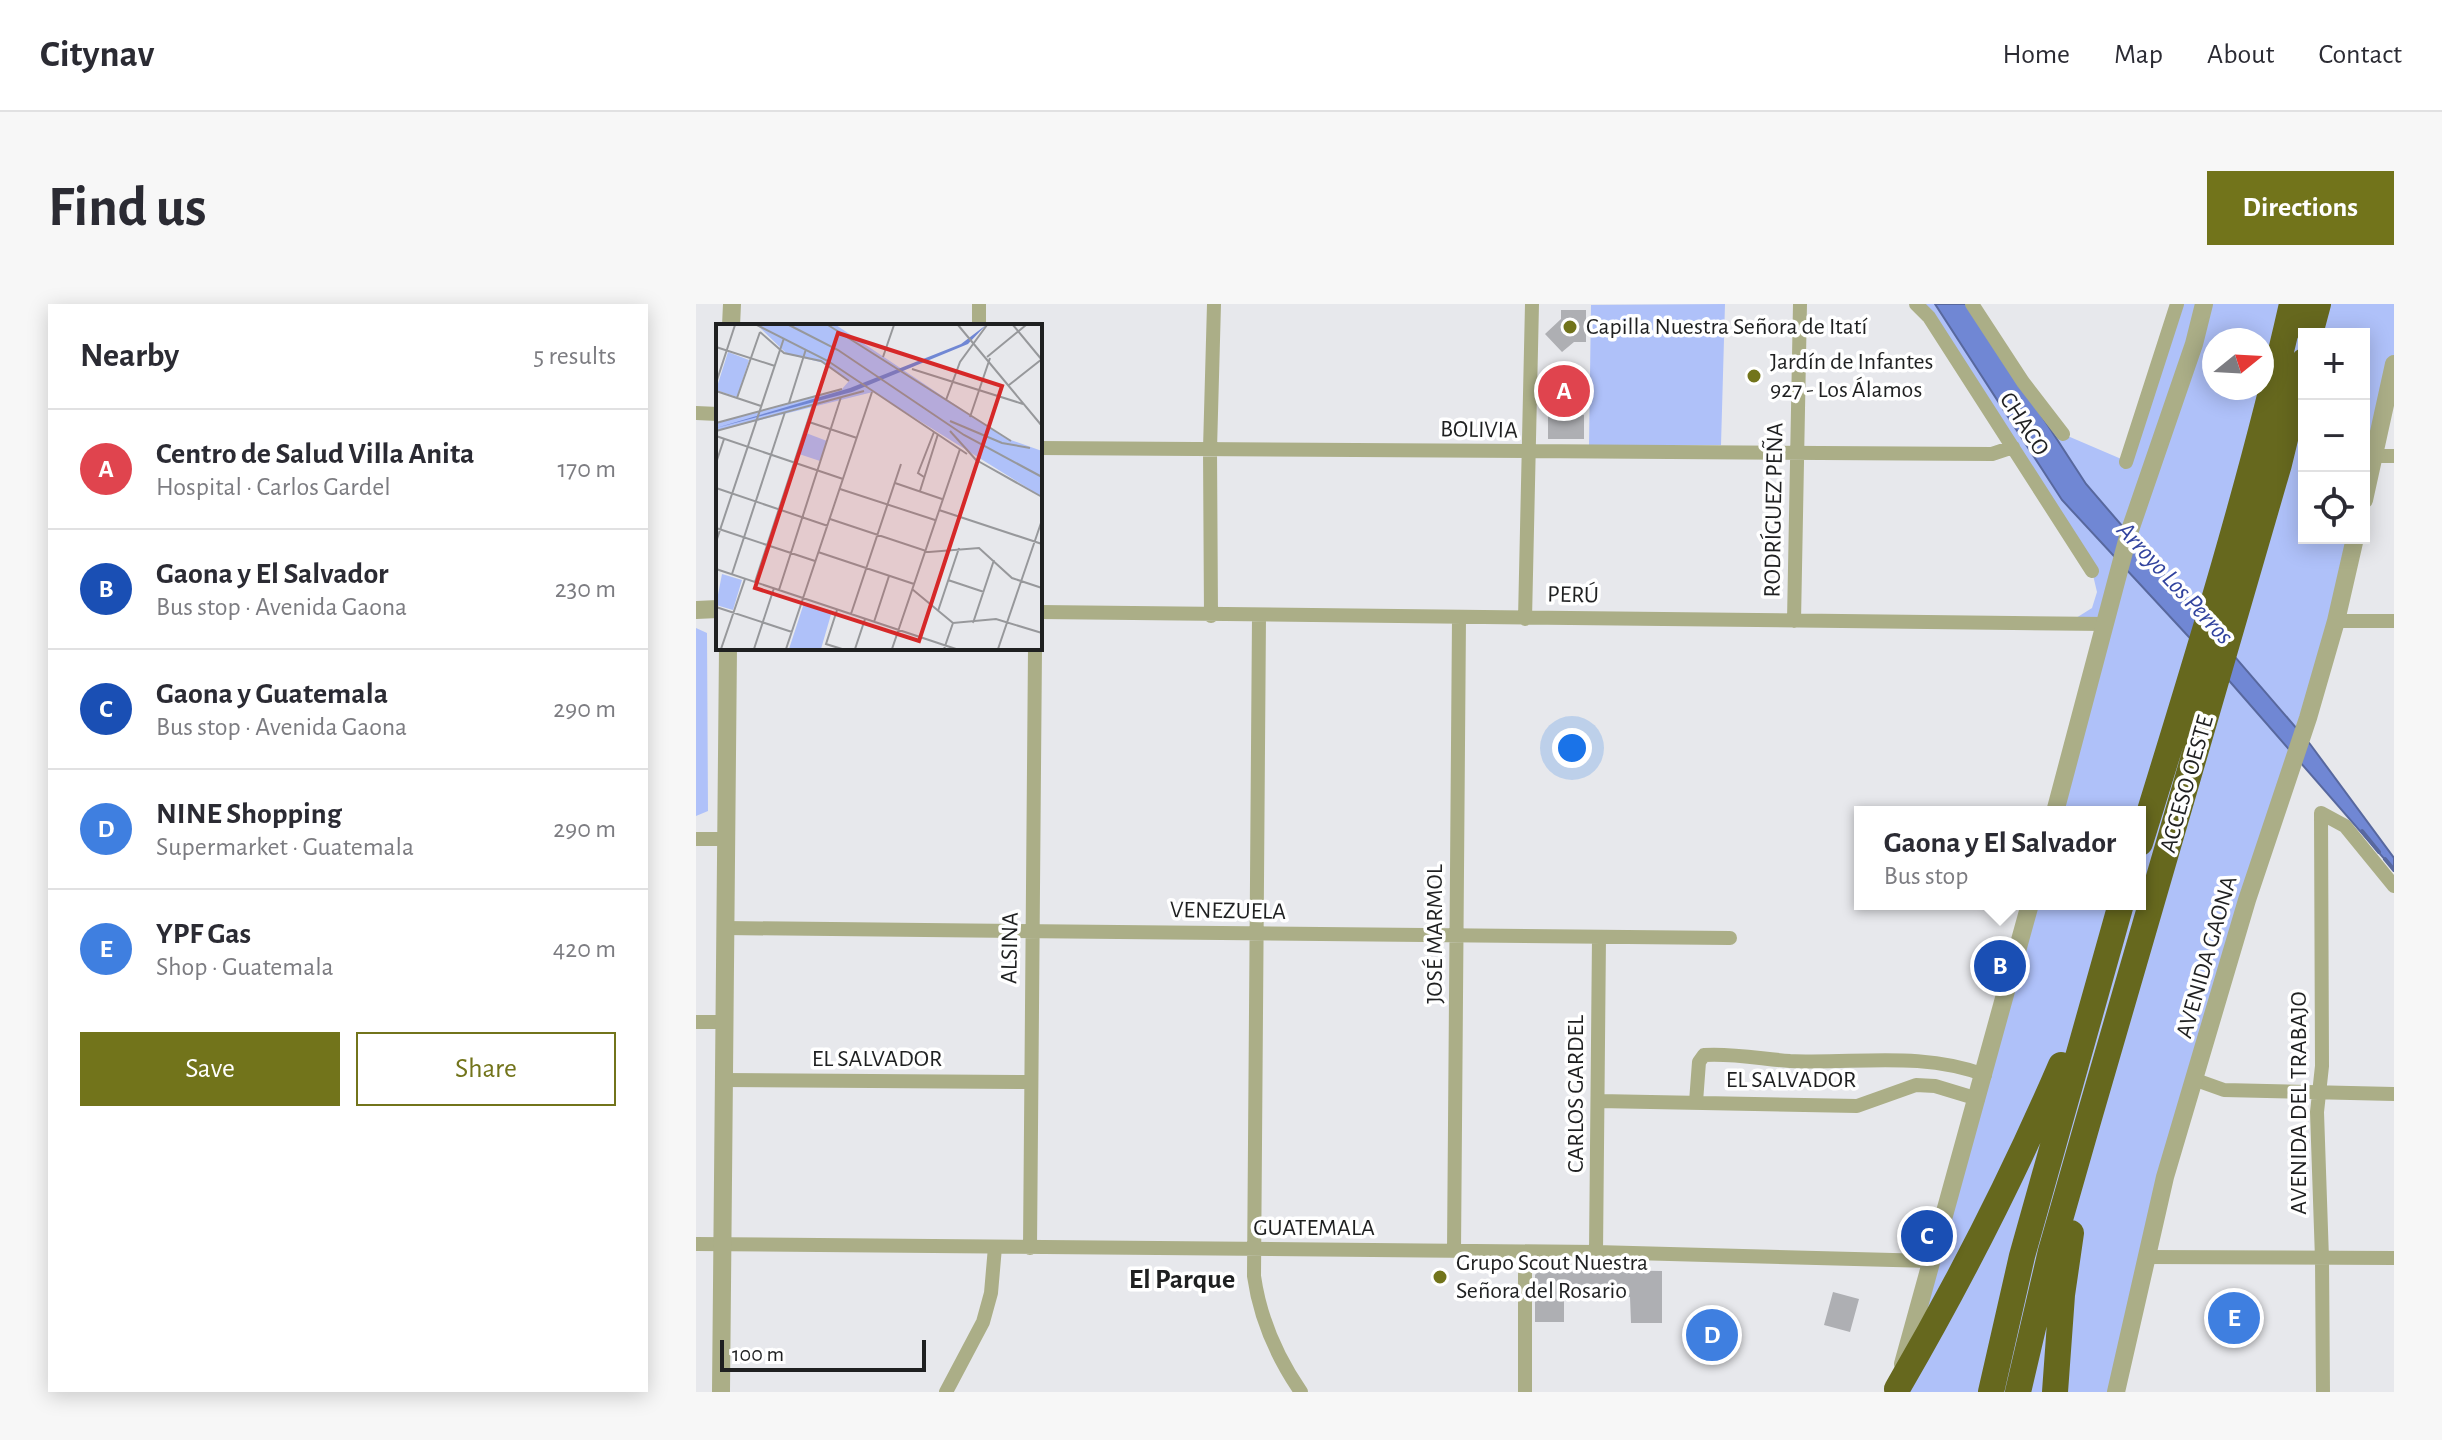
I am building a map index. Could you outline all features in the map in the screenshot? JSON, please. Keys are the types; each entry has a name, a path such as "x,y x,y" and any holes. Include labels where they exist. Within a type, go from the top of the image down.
{"highway":[{"name":"ACCESO OESTE","path":"2146,823 2248,477 2292,304"},
{"path":"2312,328 2318,304"},
{"name":"ACCESO OESTE","path":"2018,1392 2051,1251 2218,679 2227,636 2279,464 2298,386"},
{"path":"1991,1392 2022,1256 2119,910"},
{"path":"1896,1390 1969,1264 2022,1156 2104,958"},
{"path":"2055,1392 2062,1295 2089,1118"}],"street":[{"path":"731,324 732,304"},
{"path":"1211,616 1210,449 1214,304"},
{"path":"1525,619 1532,304"},
{"name":"RODRÍGUEZ PEÑA","path":"1794,621 1800,304"},
{"name":"CHACO","path":"1916,304 1929,317 2092,571"},
{"name":"CHACO","path":"1972,304 2023,382 2063,434"},
{"path":"2126,462 2177,304"},
{"path":"2057,806 2129,533 2190,357 2204,304"},
{"path":"2370,474 2394,364"},
{"path":"696,413 716,414"},
{"name":"BOLIVIA","path":"1042,448 1797,455 1992,454 2013,447"},
{"path":"2374,456 2394,456"},
{"name":"AVENIDA GAONA","path":"2116,1392 2165,1177 2247,900 2308,718 2336,621 2354,544"},
{"path":"696,610 716,609"},
{"name":"PERÚ","path":"1042,612 2106,624"},
{"path":"1259,616 1254,1250 1257,1301 1281,1359 1301,1392"},
{"name":"JOSÉ MARMOL","path":"1454,1251 1459,618"},
{"path":"2336,621 2394,621"},
{"path":"721,1392 728,650"},
{"name":"ALSINA","path":"1030,1248 1035,650"},
{"name":"AVENIDA DEL TRABAJO","path":"2323,1392 2317,1112 2322,1066 2321,813 2345,826 2394,886"},
{"path":"696,839 726,839"},
{"path":"1896,1390 2028,910"},
{"name":"VENEZUELA","path":"725,928 1730,938"},
{"name":"CARLOS GARDEL","path":"1596,1252 1599,937"},
{"path":"696,1022 725,1022"},
{"path":"1696,1102 1699,1062 1704,1055 1792,1061 1911,1059 1959,1065 1985,1075"},
{"name":"EL SALVADOR","path":"724,1080 1031,1082"},
{"path":"2196,1080 2224,1090 2394,1094"},
{"name":"EL SALVADOR","path":"1599,1101 1857,1106 1916,1085 1935,1086 1978,1099"},
{"name":"GUATEMALA","path":"696,1244 1596,1252 1931,1261"},
{"path":"946,1392 983,1322 991,1293 995,1247"},
{"path":"1525,1252 1525,1392"},
{"path":"2146,1257 2394,1258"}],"shaded area":[{"path":"1725,304 1721,445 1589,445 1591,305"},
{"path":"1916,304 1972,304 2063,434 2126,461 2177,304 2394,304 2394,364 2370,473 2370,328 2298,328 2298,544 2353,544 2247,900 2116,1392 1896,1392 2028,910 2146,910 2146,806 2057,806 2106,624 2068,623 2092,608 2097,592 2092,571"},
{"path":"1935,304 1969,304 2086,484 2310,744 2394,858 2394,870 2225,676 2062,500"},
{"path":"696,628 707,633 708,811 696,816"}],"building":[{"name":"Capilla Nuestra Señora de Itatí","path":"1561,310 1586,310 1586,342 1574,342 1562,352 1545,334 1561,319"},
{"path":"1548,367 1580,367 1580,415 1584,415 1584,439 1548,439"},
{"path":"1540,1269 1662,1271 1662,1323 1631,1323 1630,1297 1564,1297 1564,1322 1535,1322 1535,1275"},
{"path":"1833,1292 1859,1299 1850,1332 1824,1325"}],"waterway":[{"name":"Arroyo Los Perros","path":"2362,831 2379,852"},
{"name":"Arroyo Los Perros","path":"2385,859 2394,870"}],"place":[{"name":"Capilla Nuestra Señora de Itatí","path":"1570,327"},
{"name":"Jardín de Infantes 927 - Los Álamos","path":"1754,376"},
{"name":"Centro de Salud Villa Anita","path":"1564,391"},
{"name":"Gaona y El Salvador","path":"2000,966"},
{"name":"Gaona y Guatemala","path":"1927,1236"},
{"name":"Grupo Scout Nuestra Señora del Rosario","path":"1440,1277"},
{"name":"YPF Gas","path":"2234,1318"},
{"name":"NINE Shopping","path":"1712,1335"}],"district":[{"name":"El Parque","path":"1182,1280"}]}
